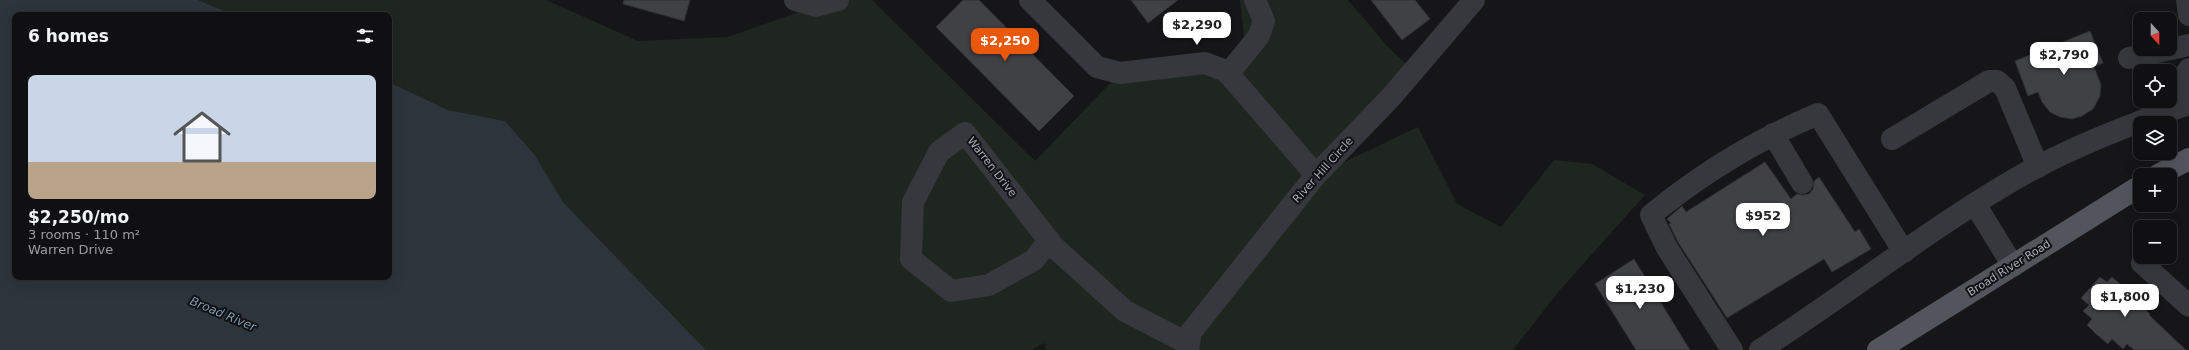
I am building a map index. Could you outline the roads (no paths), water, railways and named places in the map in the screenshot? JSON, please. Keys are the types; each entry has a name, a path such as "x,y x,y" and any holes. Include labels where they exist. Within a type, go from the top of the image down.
{"main road":[{"path":"2172,168 2189,159"},
{"name":"Broad River Road","path":"1878,350 2133,190"}],"street":[{"path":"795,0 816,6 838,0"},
{"path":"1030,0 1097,67 1120,73 1205,63 1228,74 1316,175"},
{"path":"1228,74 1259,36 1264,21 1255,0"},
{"path":"2187,0 2189,16"},
{"name":"River Hill Circle","path":"1188,347 1191,332 1316,175 1392,96 1471,1"},
{"path":"2130,58 2189,45"},
{"path":"1760,350 1975,204 2038,167 2129,124 2188,106 2182,79 2189,69"},
{"path":"1892,139 1989,81 1997,81 2004,88 2038,167"},
{"path":"1732,350 1667,248 1651,215 1678,193 1730,157 1774,134 1818,114 1904,252"},
{"name":"Warren Drive","path":"1049,240 1034,260 989,285 951,291 911,259 913,202 939,152 965,132 1049,240 1125,310 1188,347"},
{"path":"1774,134 1802,183"},
{"path":"1975,204 2013,266"},
{"path":"2143,264 2189,306"}],"water":[{"name":"Broad River","path":"0,0 198,0 227,12 12,12 12,280 392,280 392,83 448,110 505,121 535,155 563,202 706,350 0,350"}]}
